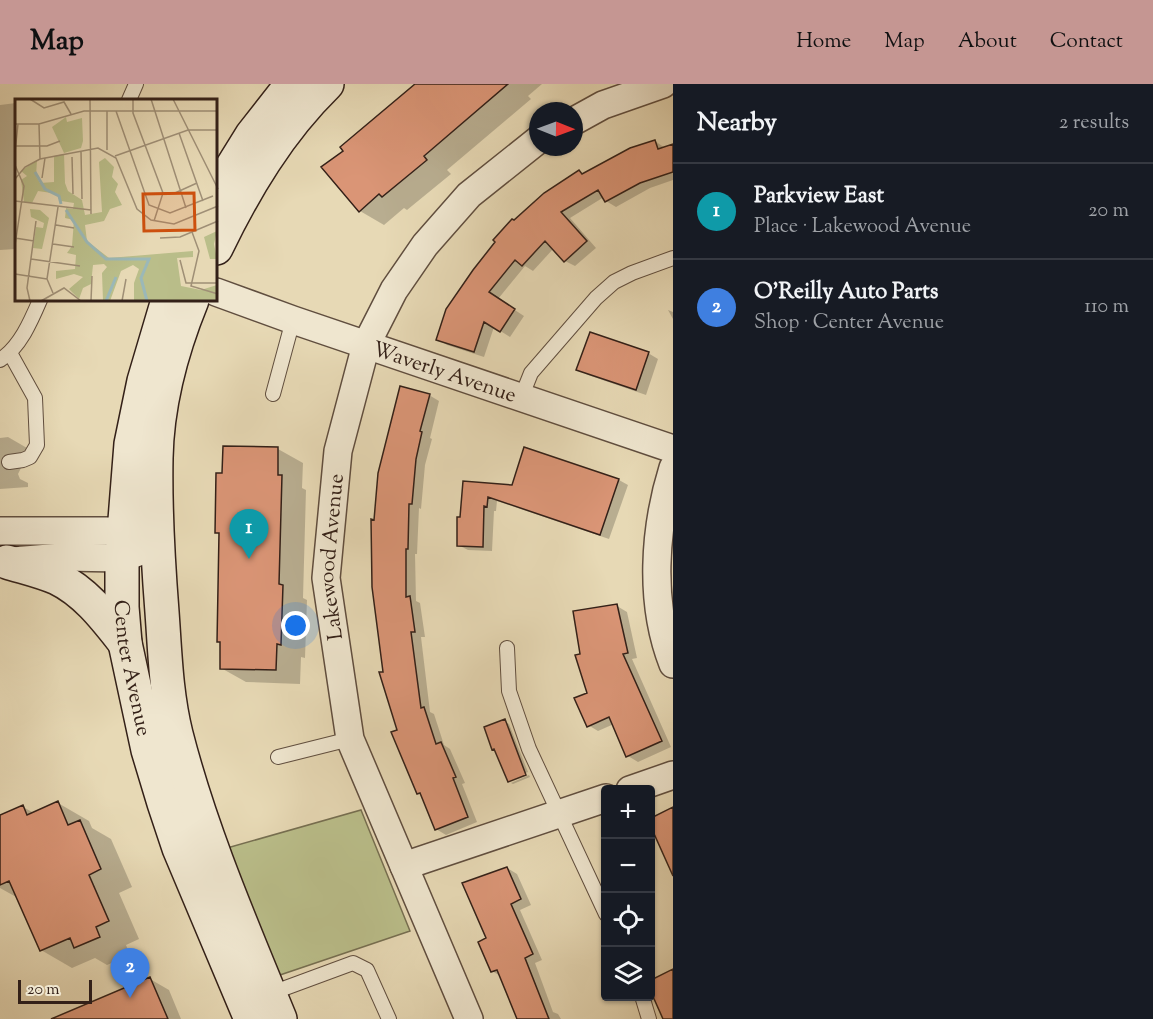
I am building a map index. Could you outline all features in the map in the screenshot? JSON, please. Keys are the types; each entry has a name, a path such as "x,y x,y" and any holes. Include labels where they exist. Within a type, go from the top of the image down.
{"street":[{"path":"218,190 252,135 292,84"},
{"path":"218,244 237,204 269,152 309,102 327,84"},
{"path":"583,116 603,105 663,84"},
{"name":"Lakewood Avenue","path":"469,1019 350,739 326,578 338,451 366,345 394,290 425,245 469,195 529,148"},
{"name":"Waverly Avenue","path":"218,293 673,449"},
{"name":"Center Avenue","path":"167,302 144,381 131,444 123,544 122,607 125,643 148,750 179,848 261,1009"},
{"name":"Center Avenue","path":"191,302 180,330 160,416 156,456 157,545 166,670 176,732 261,1009"},
{"path":"673,468 665,492 657,544 673,664"},
{"path":"2,552 123,544 157,545"},
{"path":"2,552 57,578 78,592 98,609 125,643"},
{"path":"642,785 673,775"},
{"path":"404,866 601,800"}],"lane":[{"path":"129,99 136,84"},
{"path":"521,398 531,373 596,298 614,282 673,258"},
{"path":"9,462 23,460 30,456 37,445 34,398 5,356 32,319 39,302"},
{"path":"273,394 293,320"},
{"path":"507,648 509,691 529,750 601,904"},
{"path":"278,757 350,739"},
{"path":"261,1009 354,963 367,970 389,1019"},
{"path":"644,1001 650,1019"}],"green space":[{"path":"361,810 410,931 274,977 220,850"}],"building":[{"path":"415,84 508,84 424,156 427,160 382,197 379,194 359,212 321,167 343,151 340,147"},
{"path":"655,140 658,149 673,144 673,172 640,183 605,202 598,190 561,212 587,241 564,262 545,241 522,266 515,260 489,292 515,309 500,332 484,322 474,352 436,340 446,309 495,242 493,240 512,219 514,220 544,193 579,170 582,174 630,148"},
{"path":"590,332 649,352 636,390 576,370"},
{"path":"400,386 430,394 420,431 422,432 416,459 412,504 409,504 408,549 406,549 406,597 410,596 415,632 411,632 421,708 424,707 436,744 441,742 456,777 453,778 468,817 435,830 391,732 397,730 379,672 383,672 372,587 371,519 374,520 378,473"},
{"path":"223,446 278,447 278,475 282,475 279,584 283,585 281,645 277,644 276,670 220,669 220,642 217,642 219,533 215,533 216,473 222,473"},
{"path":"524,447 619,479 600,535 488,497 487,507 484,506 483,547 457,546 457,517 460,517 463,481 512,485"},
{"path":"617,604 628,653 623,654 662,741 626,757 609,717 587,727 574,698 587,693 575,655 580,654 573,611"},
{"path":"505,719 526,775 508,782 494,749 492,750 484,727"},
{"path":"58,801 68,825 80,820 101,869 89,875 109,921 96,927 100,937 74,948 70,938 40,951 9,881 0,885 0,815 23,805 27,815"},
{"path":"673,807 673,876 655,836 655,816"},
{"path":"507,867 521,899 511,904 533,954 525,958 549,1019 517,1019 497,970 491,972 478,942 486,938 462,883"},
{"path":"673,969 673,1019 663,1019 655,1001 655,978"},
{"path":"150,977 168,1019 51,1019"}],"place":[{"name":"Parkview East","path":"249,559"},
{"name":"O'Reilly Auto Parts","path":"130,998"}]}
